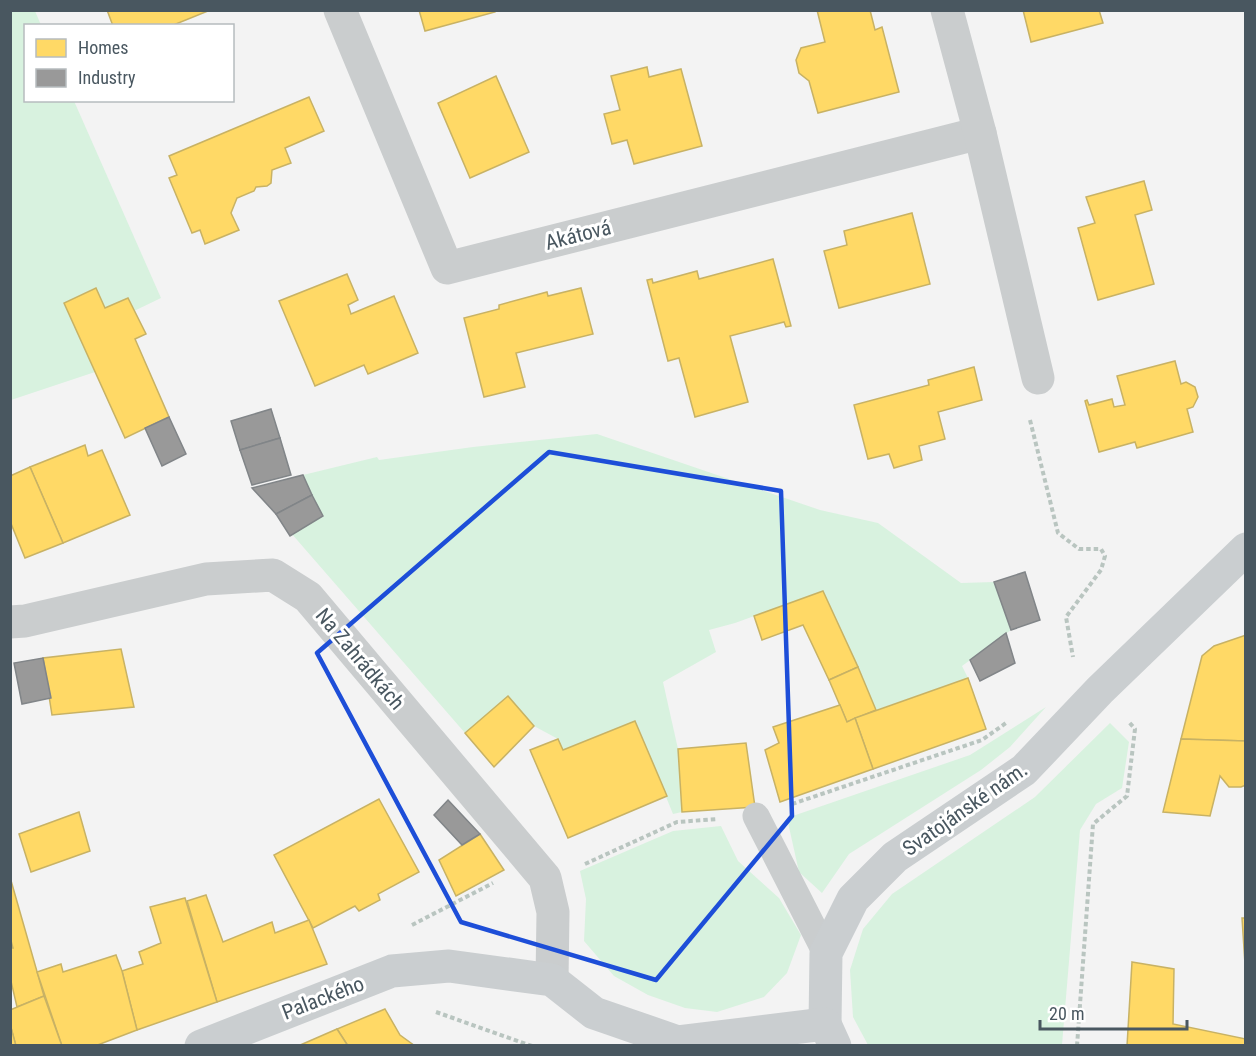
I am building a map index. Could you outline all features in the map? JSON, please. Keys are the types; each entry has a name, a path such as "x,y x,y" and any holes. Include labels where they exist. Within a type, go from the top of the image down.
{"street":[{"name":"Akátová","path":"340,10 447,268 980,133"},
{"path":"947,10 980,133 1038,378"},
{"name":"Svatojánské nám.","path":"552,980 594,1013 678,1044 830,1035 826,953 853,899 895,857 1024,770 1100,690 1245,549"},
{"name":"Na Zahrádkách","path":"10,622 25,621 207,579 273,575 308,597 545,878 553,912 552,980"},
{"name":"Palackého","path":"201,1046 392,971 449,966 552,980"}],"lane":[{"path":"756,816 826,953"}],"path":[{"path":"1038,378 1020,382 1058,533 1079,549 1101,549 1105,556 1101,570 1066,617 1075,664 1135,729 1127,796 1093,824 1077,1046"},
{"path":"545,878 571,870 677,822 756,816 982,740 1009,721"}],"highlighted area":[{"path":"549,452 781,491 792,816 656,980 461,922 317,653"}],"green space":[{"path":"11,11 35,11 41,24 24,24 24,102 74,102 161,298 134,311 128,298 105,308 95,288 64,303 95,372 11,400"},
{"path":"597,434 820,510 878,523 961,583 994,582 1011,630 962,666 968,678 876,710 823,591 709,630 716,652 663,682 678,749 682,812 673,814 635,721 563,750 558,739 534,726 508,697 465,733 291,533 303,475 377,457 379,460"},
{"path":"1046,707 1010,747 981,770 849,854 822,893 799,872 787,818 970,755"},
{"path":"1110,723 1129,742 1122,788 1096,804 1080,830 1062,1045 868,1045 853,1017 850,970 863,929 892,894 1035,797"},
{"path":"721,826 738,861 779,898 801,935 787,973 764,997 717,1012 685,1008 648,995 614,976 584,941 586,899 580,871 673,831"}],"building: Homes":[{"path":"107,10 208,11 176,24 112,24"},
{"path":"419,10 495,10 495,12 425,31"},
{"path":"817,10 870,10 875,30 882,27 899,92 818,113 809,81 799,73 796,60 801,48 825,42"},
{"path":"1023,10 1099,10 1103,23 1031,42"},
{"path":"647,67 649,77 681,69 702,146 634,164 627,140 612,144 604,114 620,110 611,76"},
{"path":"496,76 529,152 470,178 438,103"},
{"path":"309,97 324,131 285,148 291,163 272,170 271,183 267,186 256,187 254,191 237,198 231,213 239,230 205,244 200,230 192,233 169,178 177,175 169,156"},
{"path":"1144,181 1152,210 1135,215 1154,284 1098,300 1078,228 1095,223 1086,197"},
{"path":"912,213 930,284 839,308 824,251 847,245 844,231"},
{"path":"773,259 791,326 786,327 784,322 730,336 748,402 695,417 679,358 668,361 647,280 652,279 653,283 697,271 699,279"},
{"path":"347,274 358,300 348,305 351,314 394,296 418,353 368,374 364,365 315,386 279,301"},
{"path":"96,288 105,308 128,298 146,334 135,339 169,417 125,438 64,303"},
{"path":"581,288 593,334 516,353 525,387 484,397 464,318 499,309 499,305 547,292 548,296"},
{"path":"1175,361 1181,384 1186,382 1195,387 1198,397 1193,407 1187,409 1193,432 1137,448 1135,442 1099,452 1085,401 1087,400 1089,405 1112,399 1114,407 1125,405 1117,376"},
{"path":"974,367 982,400 938,412 945,439 919,446 922,460 894,468 889,454 868,459 854,405 929,385 928,380"},
{"path":"85,445 88,456 102,450 130,515 63,543 30,467"},
{"path":"30,467 63,543 25,558 10,521 10,476"},
{"path":"823,591 858,667 829,680 803,625 762,640 754,616"},
{"path":"1246,635 1246,741 1181,739 1202,656 1214,646"},
{"path":"121,649 134,707 52,715 43,658"},
{"path":"858,667 876,710 847,722 829,680"},
{"path":"968,678 986,729 873,769 855,718"},
{"path":"508,696 534,726 494,767 465,733"},
{"path":"840,705 847,722 855,718 873,769 780,802 765,750 779,743 773,727"},
{"path":"635,721 667,796 568,838 530,750 558,739 563,750"},
{"path":"1181,739 1246,741 1246,785 1229,787 1220,776 1210,816 1163,812"},
{"path":"746,743 755,807 682,812 678,749"},
{"path":"379,799 419,872 378,894 380,900 359,911 355,906 313,928 274,855"},
{"path":"79,812 90,851 31,872 19,834"},
{"path":"480,834 504,870 456,896 439,860"},
{"path":"10,877 44,996 17,1007 10,977 10,948 13,948 10,937"},
{"path":"206,895 223,942 272,922 275,933 309,920 327,964 217,1002 187,901"},
{"path":"185,898 217,1002 137,1030 122,971 143,964 139,952 161,943 150,907"},
{"path":"1242,918 1246,918 1246,964 1245,964"},
{"path":"116,955 137,1030 95,1046 62,1046 37,972 61,964 63,972"},
{"path":"1132,962 1174,969 1173,1024 1246,1039 1246,1046 1127,1046"},
{"path":"44,996 62,1046 16,1046 10,1024 10,1010"},
{"path":"385,1009 400,1035 415,1046 348,1046 337,1029"},
{"path":"10,1024 16,1046 10,1046"},
{"path":"337,1029 348,1046 298,1046"}],"building: Industry":[{"path":"271,409 280,438 240,450 231,421"},
{"path":"169,417 186,454 162,466 145,428"},
{"path":"280,438 291,475 252,485 240,450"},
{"path":"303,475 312,495 276,514 252,488"},
{"path":"312,495 323,516 290,536 276,514"},
{"path":"1025,572 1040,620 1011,630 994,582"},
{"path":"1006,633 1015,663 980,681 970,660"},
{"path":"43,658 51,698 22,704 14,663"},
{"path":"448,800 480,834 462,845 434,815"}]}
